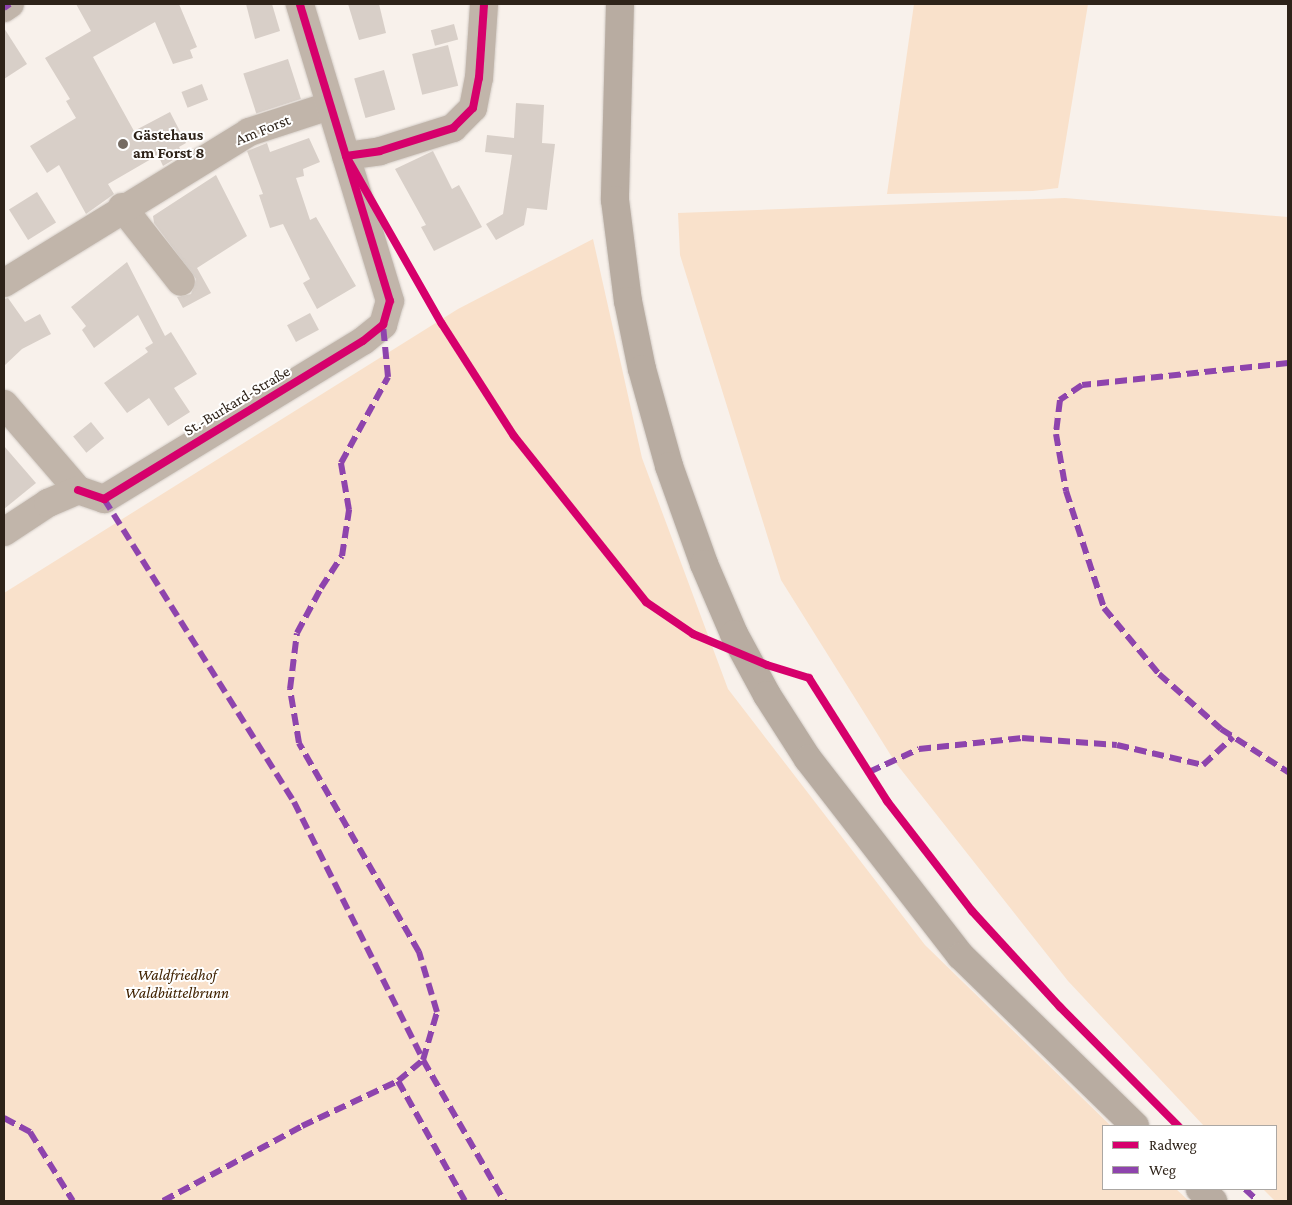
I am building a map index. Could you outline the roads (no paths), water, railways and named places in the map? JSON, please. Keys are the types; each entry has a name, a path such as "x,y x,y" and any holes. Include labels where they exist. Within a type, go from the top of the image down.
{"main road":[{"path":"620,4 615,200 628,301 642,369 669,466 704,564 734,634 768,695 808,758 961,956 1134,1125"},
{"path":"1201,1190 1213,1201"}],"street":[{"path":"4,8 10,4"},
{"path":"300,4 328,106 346,156 380,151 453,128 473,108 479,78 484,4"},
{"name":"Am Forst","path":"4,282 122,207 250,132 328,106"},
{"name":"St.-Burkard-Straße","path":"78,490 104,499 363,341 383,325 390,301 346,156"},
{"path":"122,207 181,282"},
{"path":"4,404 78,490 48,503 4,532"}],"place":[{"name":"Gästehaus am Forst 8","path":"123,144"}],"park label":[{"name":"Waldfriedhof Waldbüttelbrunn","path":"177,984"}]}
